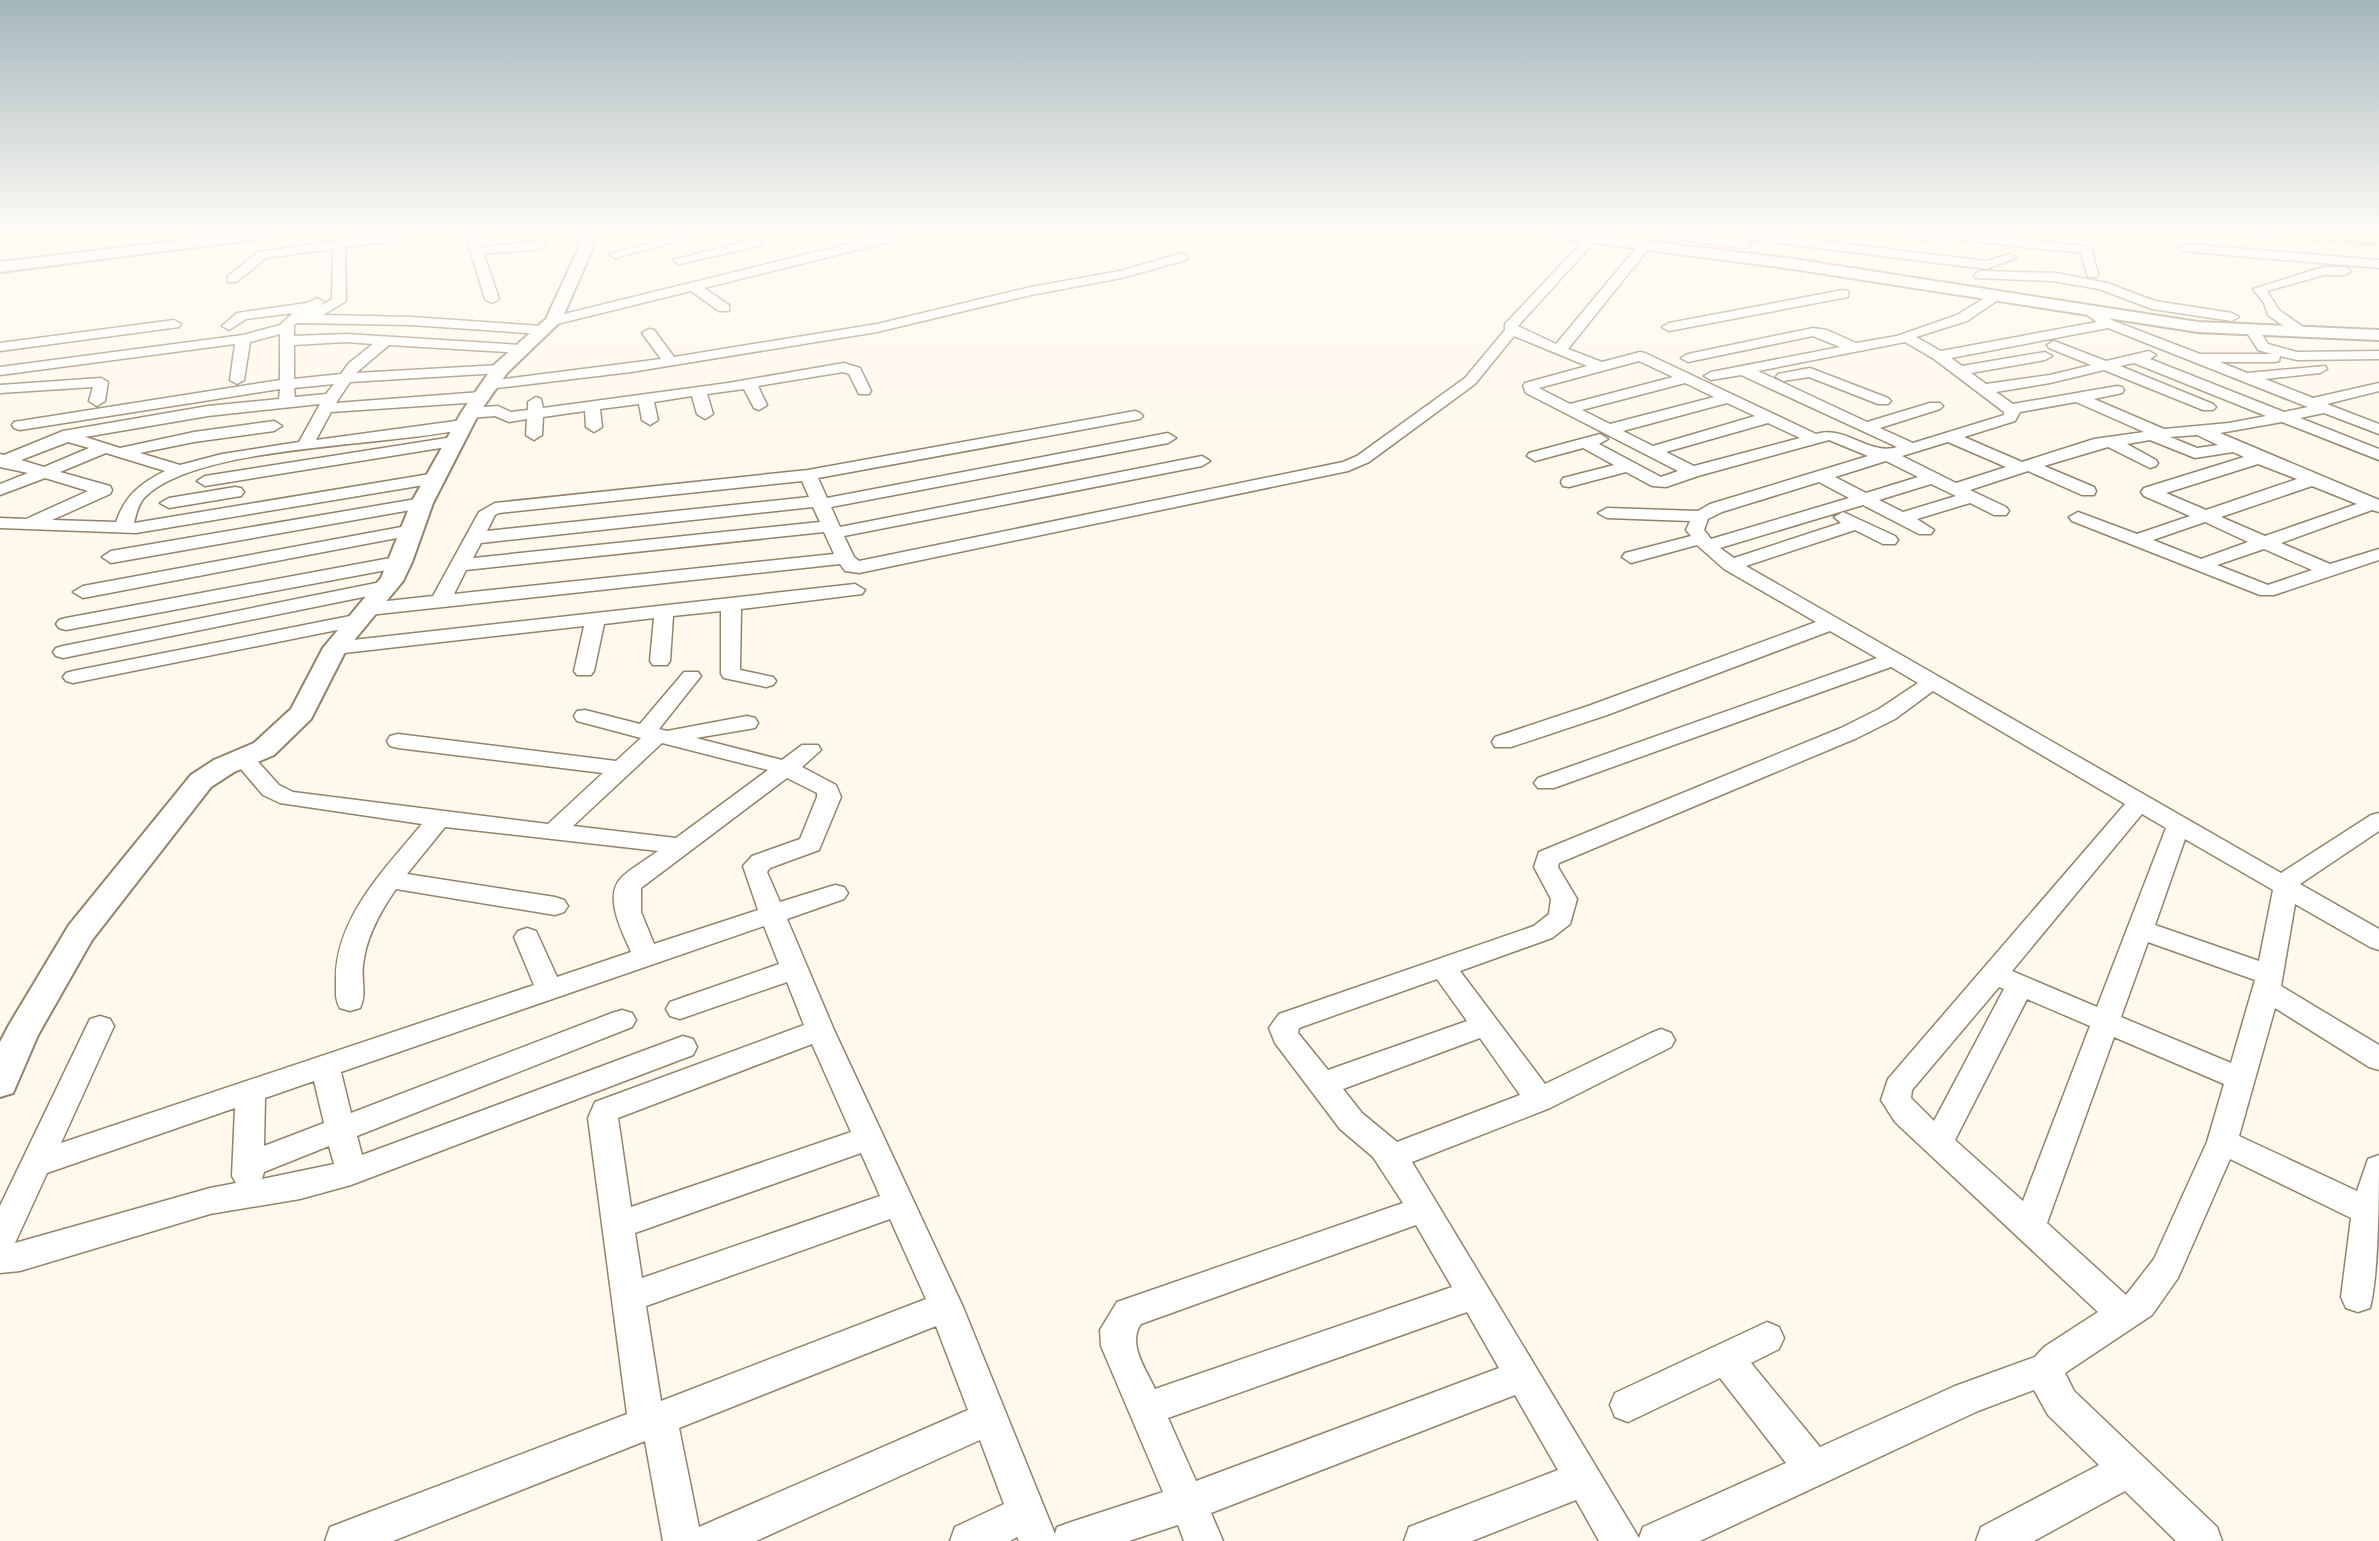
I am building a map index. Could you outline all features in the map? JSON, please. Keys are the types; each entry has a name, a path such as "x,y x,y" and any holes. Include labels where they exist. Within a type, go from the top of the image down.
{"main road":[{"path":"0,1083 21,1034 80,933 201,781 224,766 244,760 264,749 281,736 302,713 335,648 386,587 401,562 422,503 476,405 521,349 547,326 558,305"},
{"path":"2047,305 2093,314 2199,327 2379,335"}],"street":[{"path":"2,380 116,361 151,351 243,339 303,318 331,305"},
{"path":"229,327 238,319 249,315 547,326 629,305"},
{"path":"719,305 724,308"},
{"path":"204,481 567,378 663,367 877,328 973,305"},
{"path":"808,475 845,558 852,567 859,568 1349,466 1363,459 1470,381 1512,330 1512,322 1528,305"},
{"path":"1563,352 1599,305"},
{"path":"1669,327 1786,305"},
{"path":"1906,338 1905,335 1962,318 1981,305"},
{"path":"2087,305 2093,314 2192,358 2379,429"},
{"path":"2093,305 2093,314"},
{"path":"2152,305 2232,317"},
{"path":"2270,305 2301,332"},
{"path":"303,318 449,313"},
{"path":"1940,356 2093,314"},
{"path":"303,318 330,337 521,349"},
{"path":"286,403 287,384 303,318"},
{"path":"1696,322 1752,344"},
{"path":"0,347 174,324"},
{"path":"145,328 151,351"},
{"path":"1512,330 1596,365"},
{"path":"116,361 121,331"},
{"path":"2253,331 2263,347 2290,355 2379,355"},
{"path":"1688,358 1817,332 1855,348"},
{"path":"649,333 663,367"},
{"path":"64,362 71,337"},
{"path":"1585,443 1649,478 1666,482 1675,489 1672,493 1607,513 1700,516 1818,475 1956,435 2013,415 2010,409 1940,356 1906,338 1711,376"},
{"path":"237,380 243,339"},
{"path":"305,446 354,366 385,341"},
{"path":"801,341 855,371 864,391"},
{"path":"1984,389 2050,379 2171,349"},
{"path":"1959,371 2049,351 2102,367 2208,407"},
{"path":"382,404 397,375 413,356"},
{"path":"1692,472 1531,390 1530,386 1596,365 1640,356 1686,378 1733,393 1770,417 1815,439"},
{"path":"2136,358 2375,451"},
{"path":"2192,358 2274,358"},
{"path":"2,380 64,362 116,361"},
{"path":"0,427 287,384 397,375 509,417 535,408 592,405 646,398 844,367"},
{"path":"2163,391 2241,376 2296,370 2379,367"},
{"path":"1743,370 1911,448"},
{"path":"1535,456 1585,443 1768,381 1810,372 1883,401"},
{"path":"2133,379 2172,373"},
{"path":"1569,409 1686,378"},
{"path":"0,403 98,397 102,383 2,380"},
{"path":"750,383 759,405"},
{"path":"1955,489 2076,449 2156,434 2287,418 2379,387"},
{"path":"2010,409 2117,390"},
{"path":"698,391 705,414"},
{"path":"2077,397 2195,453 2234,447"},
{"path":"646,398 650,420"},
{"path":"169,418 172,400"},
{"path":"2,461 65,436 194,413 286,403 476,405"},
{"path":"134,492 171,496 204,481 305,446 476,405"},
{"path":"592,405 594,427"},
{"path":"1865,427 1935,406"},
{"path":"534,435 535,408"},
{"path":"1912,412 2024,466 2088,491"},
{"path":"194,413 194,437 204,481"},
{"path":"440,602 488,512 507,505 808,475 1098,420 1135,416"},
{"path":"1650,452 1770,417"},
{"path":"2362,422 2379,419"},
{"path":"1098,420 1119,448 1174,502"},
{"path":"20,425 113,450 182,471 204,481 278,485"},
{"path":"0,489 113,450 274,426"},
{"path":"2199,430 2259,458 2376,505"},
{"path":"1666,482 1692,472 1835,435 1884,455 2000,511"},
{"path":"474,538 820,503 1168,438"},
{"path":"2110,441 2150,463"},
{"path":"2259,458 2150,492 2330,571"},
{"path":"2,461 90,485 104,492 26,524"},
{"path":"460,565 674,542 832,530 1202,461"},
{"path":"1569,482 1628,466"},
{"path":"134,492 182,471"},
{"path":"1818,475 1925,530"},
{"path":"0,522 124,528 163,524 436,478"},
{"path":"1631,557 1704,542 1933,478"},
{"path":"952,480 972,506"},
{"path":"2136,540 2312,480"},
{"path":"0,522 90,485"},
{"path":"1788,486 1889,540"},
{"path":"124,528 134,492"},
{"path":"1901,518 1971,497"},
{"path":"111,557 422,503"},
{"path":"2200,565 2376,505"},
{"path":"913,513 934,552"},
{"path":"1700,516 1695,530 1704,542 1731,565 2379,941"},
{"path":"2078,517 2267,591 2379,554"},
{"path":"1731,565 1856,524"},
{"path":"83,592 412,530"},
{"path":"669,577 674,542"},
{"path":"323,547 323,576"},
{"path":"618,583 623,548"},
{"path":"73,677 364,615 440,602 845,558"},
{"path":"66,624 401,562"},
{"path":"63,652 386,587"},
{"path":"335,648 855,590"},
{"path":"200,652 202,599"},
{"path":"731,604 729,667 732,674 766,681"},
{"path":"660,662 664,612"},
{"path":"584,671 595,620"},
{"path":"1503,743 1832,623"},
{"path":"1546,783 1894,659"},
{"path":"554,831 655,734 691,676"},
{"path":"1621,1541 1391,1157 1351,1121 1285,1036 1283,1028 1289,1021 1544,932 1560,918 1564,900 1546,867 1548,858 1849,733 1886,714 1933,682"},
{"path":"585,716 786,768 828,790 829,797 810,844 755,866 772,916 820,1030 946,1307 1033,1527 969,1541"},
{"path":"655,734 747,723"},
{"path":"398,741 621,768"},
{"path":"647,958 625,894 630,884 810,750"},
{"path":"244,760 271,790 288,798 439,819 680,846"},
{"path":"2125,1315 1906,1114 1896,1100 1898,1087 2007,979 2140,802"},
{"path":"350,1001 350,962 359,931 372,905 439,819"},
{"path":"1657,1541 1968,1398 2047,1369 2056,1358 2140,1304 2166,1268 2222,1142 2268,982 2286,886 2297,872 2379,820"},
{"path":"2029,1227 2179,824"},
{"path":"391,880 555,905"},
{"path":"35,1164 835,894"},
{"path":"2140,929 2268,982 2379,1059"},
{"path":"527,937 550,991"},
{"path":"1443,967 1540,1100"},
{"path":"680,1009 796,968"},
{"path":"2007,979 2241,1079"},
{"path":"1938,1143 2007,979"},
{"path":"0,1259 20,1256 210,1201 340,1129 622,1020"},
{"path":"1323,1084 1486,1025"},
{"path":"0,1240 100,1026"},
{"path":"682,1541 652,1421 629,1297 603,1118 606,1110 820,1030"},
{"path":"1391,1157 1540,1100 1661,1040"},
{"path":"248,1179 300,1186 351,1172 683,1047"},
{"path":"325,1066 351,1172"},
{"path":"248,1179 250,1092"},
{"path":"620,1226 869,1138"},
{"path":"2222,1142 2374,1214"},
{"path":"2358,1297 2374,1214 2379,1168"},
{"path":"629,1297 899,1203"},
{"path":"1204,1541 1118,1346 1117,1329 1129,1313 1424,1209"},
{"path":"1146,1409 1475,1294"},
{"path":"344,1541 946,1307"},
{"path":"1628,1405 1767,1338"},
{"path":"1726,1358 1814,1469"},
{"path":"2047,1369 2049,1384 2061,1404 2203,1541"},
{"path":"1071,1541 1187,1503 1523,1376"},
{"path":"712,1541 990,1418"},
{"path":"1995,1541 2128,1469"},
{"path":"1423,1541 1584,1478"}]}
